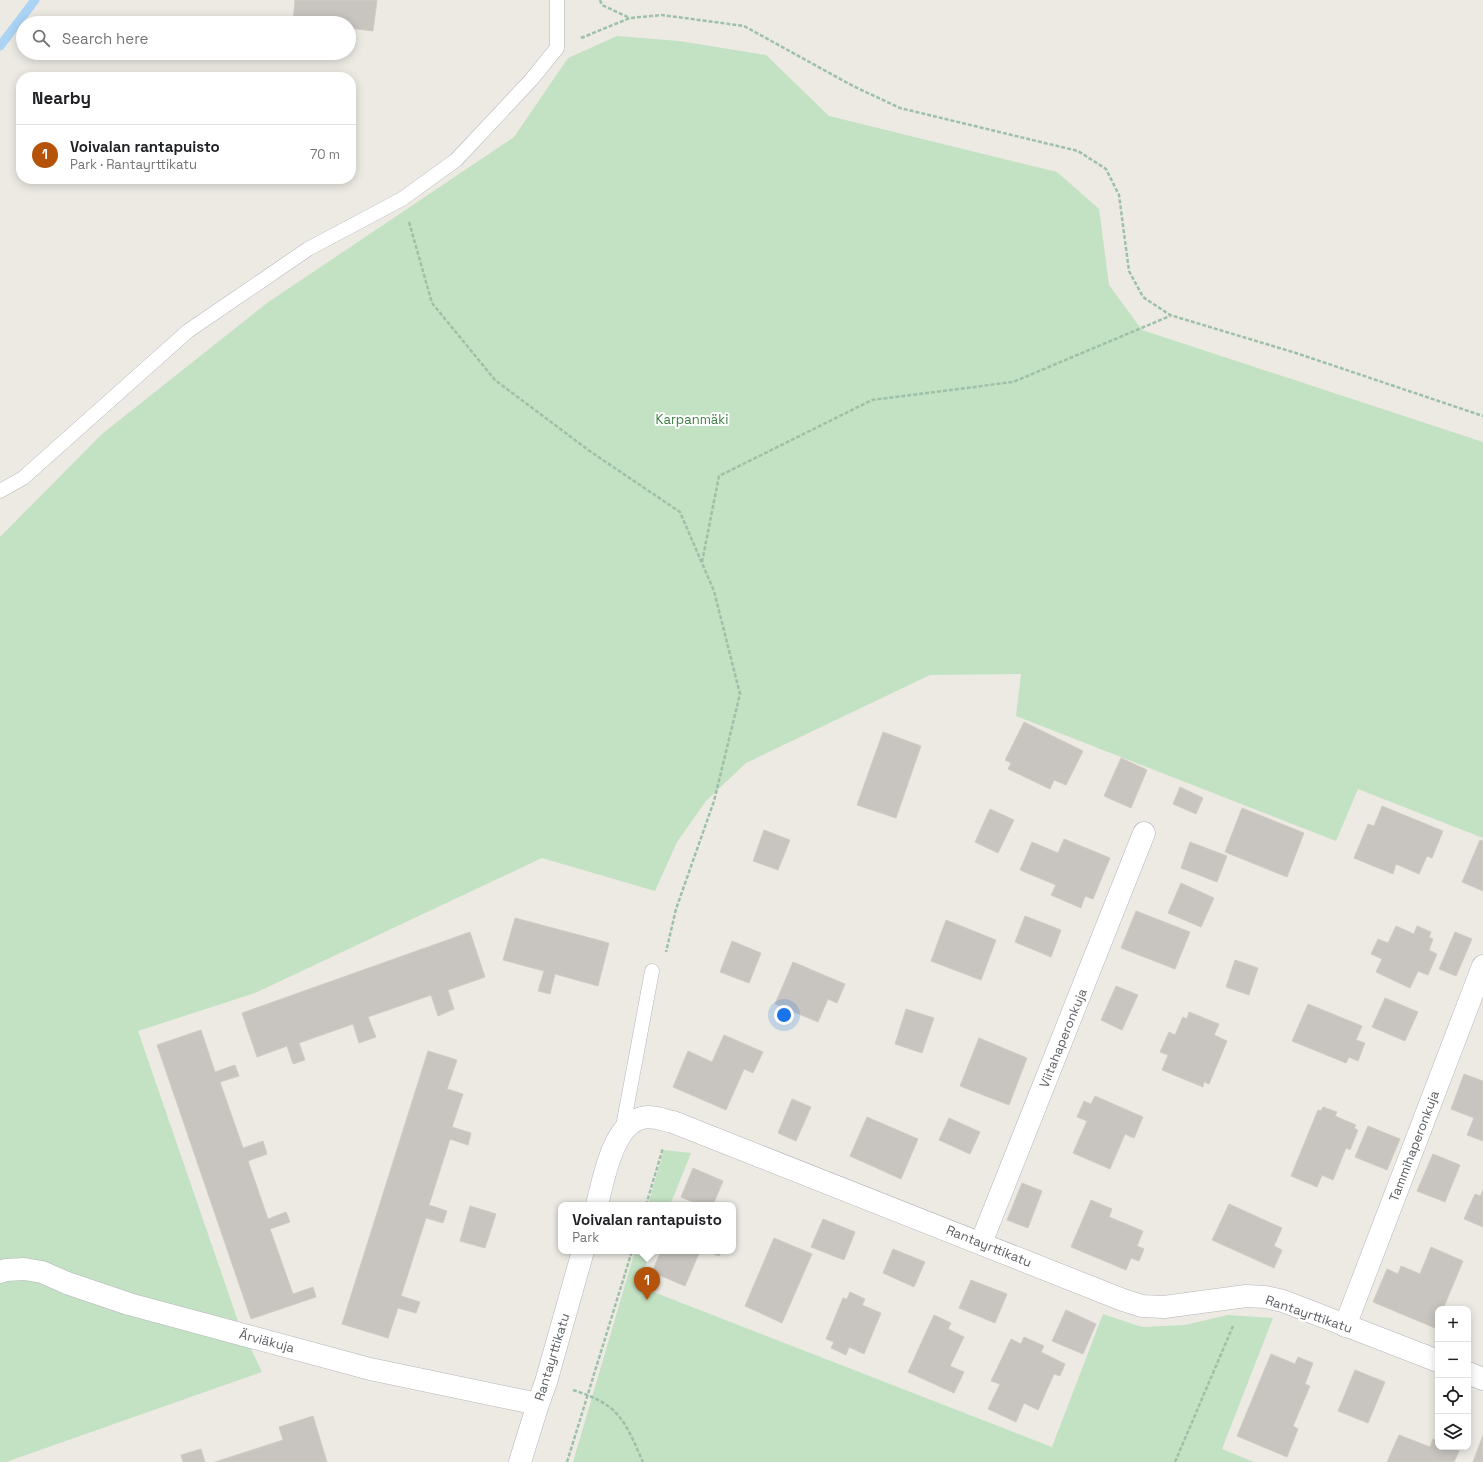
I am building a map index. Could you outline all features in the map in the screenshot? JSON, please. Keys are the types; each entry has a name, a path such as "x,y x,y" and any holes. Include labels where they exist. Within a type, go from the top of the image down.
{"street":[{"name":"Viitahaperonkuja","path":"981,1243 1144,833"},
{"name":"Tammihaperonkuja","path":"1345,1326 1483,966"},
{"name":"Rantayrttikatu","path":"598,1202 612,1151 621,1134 630,1123 642,1118 655,1118 673,1122 1123,1300 1142,1306 1164,1307 1246,1296 1265,1297 1283,1301 1435,1361"},
{"name":"Rantayrttikatu","path":"520,1462 546,1382 583,1254"},
{"name":"Ärviäkuja","path":"0,1272 6,1270 24,1269 42,1272 67,1283 129,1304 370,1369 538,1404"},
{"path":"1471,1374 1483,1379"}],"lane":[{"path":"0,492 23,478 188,331 308,249 402,199 456,160 531,80 557,48 557,0"},
{"path":"621,1134 652,971"}],"path":[{"path":"600,0 602,5 630,18"},
{"path":"557,48 630,18 662,15 744,26 854,86 900,108 1078,151 1106,169 1119,195 1129,271 1143,297 1170,315 1296,352 1483,416"},
{"path":"402,199 432,303 495,380 591,452 680,512 714,591 740,694 714,801 676,909 666,956"},
{"path":"702,563 719,476 872,400 1013,382 1170,315"},
{"path":"647,1202 673,1122"},
{"path":"567,1462 631,1254"},
{"path":"1176,1462 1246,1296"},
{"path":"546,1382 588,1396 604,1403 617,1413 643,1462"}],"green space":[{"name":"Karpanmäki","path":"617,36 679,41 766,55 829,116 1057,172 1099,209 1109,285 1142,330 1483,442 1483,838 1358,789 1336,841 1016,716 1021,674 930,675 746,763 706,801 677,842 655,891 542,858 255,993 138,1031 239,1324 262,1372 6,1462 0,1462 0,537 102,434 267,303 514,137 568,58"},
{"path":"664,1150 691,1153 671,1202 649,1202"},
{"path":"634,1254 650,1254 638,1286 1052,1447 1103,1314 1142,1327 1185,1325 1228,1315 1273,1318 1222,1449 1254,1462 573,1462"}],"building":[{"path":"295,0 377,0 373,31 356,29 356,16 293,16"},
{"path":"1024,722 1083,751 1066,785 1054,780 1050,789 1008,769 1011,763 1005,760"},
{"path":"883,732 921,746 896,818 857,805"},
{"path":"1121,758 1147,770 1131,808 1104,796"},
{"path":"1180,787 1203,798 1196,814 1173,804"},
{"path":"1382,806 1443,831 1432,858 1427,856 1419,874 1396,864 1393,874 1354,858 1368,824 1374,826"},
{"path":"1242,808 1304,833 1287,877 1225,852"},
{"path":"990,809 1014,820 998,853 975,842"},
{"path":"764,830 790,840 778,870 753,861"},
{"path":"1064,839 1110,858 1093,899 1085,896 1081,908 1051,895 1056,885 1020,870 1032,842 1058,853"},
{"path":"1480,840 1483,841 1483,891 1462,882"},
{"path":"1190,842 1227,856 1217,882 1181,868"},
{"path":"1181,883 1214,898 1201,927 1168,913"},
{"path":"1136,911 1190,932 1175,969 1121,948"},
{"path":"1025,916 1061,930 1051,957 1015,942"},
{"path":"515,918 609,943 598,986 555,974 550,994 538,991 544,971 503,960"},
{"path":"946,920 996,940 981,980 931,961"},
{"path":"1396,926 1414,934 1417,926 1431,932 1429,937 1433,939 1429,950 1437,954 1428,975 1418,971 1410,988 1376,972 1382,959 1371,954 1378,939 1388,943"},
{"path":"470,932 485,977 448,990 454,1009 438,1016 431,995 368,1017 376,1037 359,1043 353,1024 299,1043 305,1060 293,1064 287,1046 257,1057 242,1013"},
{"path":"1455,932 1472,939 1456,976 1439,969"},
{"path":"732,941 761,953 749,983 720,972"},
{"path":"1235,960 1258,968 1249,995 1226,987"},
{"path":"793,962 845,984 837,1003 828,999 818,1022 775,1004"},
{"path":"1116,986 1138,995 1122,1030 1101,1020"},
{"path":"1385,998 1418,1012 1405,1041 1372,1027"},
{"path":"1308,1004 1362,1026 1356,1040 1365,1043 1358,1061 1349,1057 1346,1063 1292,1041"},
{"path":"906,1009 934,1018 922,1053 895,1044"},
{"path":"1189,1012 1219,1024 1214,1035 1227,1041 1209,1084 1204,1082 1203,1087 1162,1070 1168,1055 1160,1052 1169,1032 1175,1035 1183,1017 1187,1019"},
{"path":"201,1030 215,1072 235,1065 239,1076 220,1082 243,1148 263,1141 267,1154 248,1161 268,1219 286,1212 290,1222 270,1229 293,1294 313,1287 316,1297 251,1319 157,1045"},
{"path":"724,1035 763,1052 753,1073 744,1069 726,1110 673,1087 688,1051 712,1062"},
{"path":"979,1038 1027,1058 1009,1105 960,1086"},
{"path":"428,1051 457,1060 447,1089 463,1094 452,1127 471,1133 468,1145 450,1139 429,1205 447,1211 443,1223 426,1218 401,1296 420,1302 416,1313 398,1308 388,1338 342,1324"},
{"path":"1464,1074 1483,1081 1483,1141 1467,1135 1474,1118 1451,1109"},
{"path":"1095,1096 1143,1117 1134,1138 1125,1134 1110,1169 1073,1153 1087,1121 1077,1117 1084,1101 1091,1104"},
{"path":"792,1099 811,1107 796,1141 778,1133"},
{"path":"1323,1107 1337,1112 1335,1116 1356,1125 1354,1128 1358,1130 1350,1150 1346,1148 1333,1180 1322,1175 1317,1187 1291,1176 1318,1110 1321,1111"},
{"path":"867,1117 918,1139 901,1179 850,1156"},
{"path":"949,1118 980,1132 970,1154 939,1140"},
{"path":"1368,1126 1400,1139 1387,1170 1355,1157"},
{"path":"1433,1154 1460,1165 1445,1202 1417,1191"},
{"path":"693,1168 723,1181 714,1202 693,1202 681,1197"},
{"path":"1022,1183 1042,1191 1028,1228 1007,1220"},
{"path":"1483,1190 1483,1227 1464,1219 1475,1194 1480,1196"},
{"path":"1091,1200 1112,1209 1109,1217 1143,1231 1137,1246 1144,1249 1139,1261 1131,1258 1126,1270 1071,1247"},
{"path":"1229,1204 1282,1228 1274,1246 1282,1250 1274,1268 1212,1240"},
{"path":"470,1206 496,1214 485,1248 460,1241"},
{"path":"823,1219 855,1232 844,1260 811,1247"},
{"path":"774,1238 812,1254 782,1323 745,1306"},
{"path":"1431,1247 1463,1261 1444,1306 1435,1306 1435,1328 1373,1302 1387,1269 1398,1274 1401,1266 1420,1274"},
{"path":"893,1249 925,1262 914,1287 883,1273"},
{"path":"660,1254 699,1254 685,1286 652,1272"},
{"path":"971,1280 1007,1294 995,1323 959,1308"},
{"path":"850,1292 865,1299 862,1305 881,1313 864,1354 849,1347 846,1355 831,1348 834,1342 826,1339 843,1298 847,1299"},
{"path":"1066,1310 1096,1324 1083,1354 1052,1341"},
{"path":"934,1315 951,1323 948,1329 964,1337 950,1366 964,1372 954,1393 908,1372"},
{"path":"1024,1337 1044,1346 1041,1352 1065,1364 1060,1376 1054,1374 1038,1410 1024,1403 1016,1422 988,1409 1000,1384 991,1381 1011,1339 1021,1344"},
{"path":"1271,1354 1295,1364 1298,1357 1313,1363 1305,1384 1310,1386 1293,1426 1298,1429 1287,1457 1237,1436"},
{"path":"1355,1370 1385,1382 1368,1423 1338,1411"},
{"path":"313,1416 327,1462 215,1462 283,1440 279,1427"},
{"path":"1399,1435 1430,1447 1433,1439 1435,1440 1435,1450 1460,1450 1454,1462 1387,1462"},
{"path":"1483,1435 1483,1462 1473,1462"},
{"path":"201,1449 205,1462 183,1462 181,1455"}],"waterway":[{"path":"23,16 35,0"},
{"path":"0,46 16,25"}],"place":[{"name":"Voivalan rantapuisto","path":"647,1300"}]}
